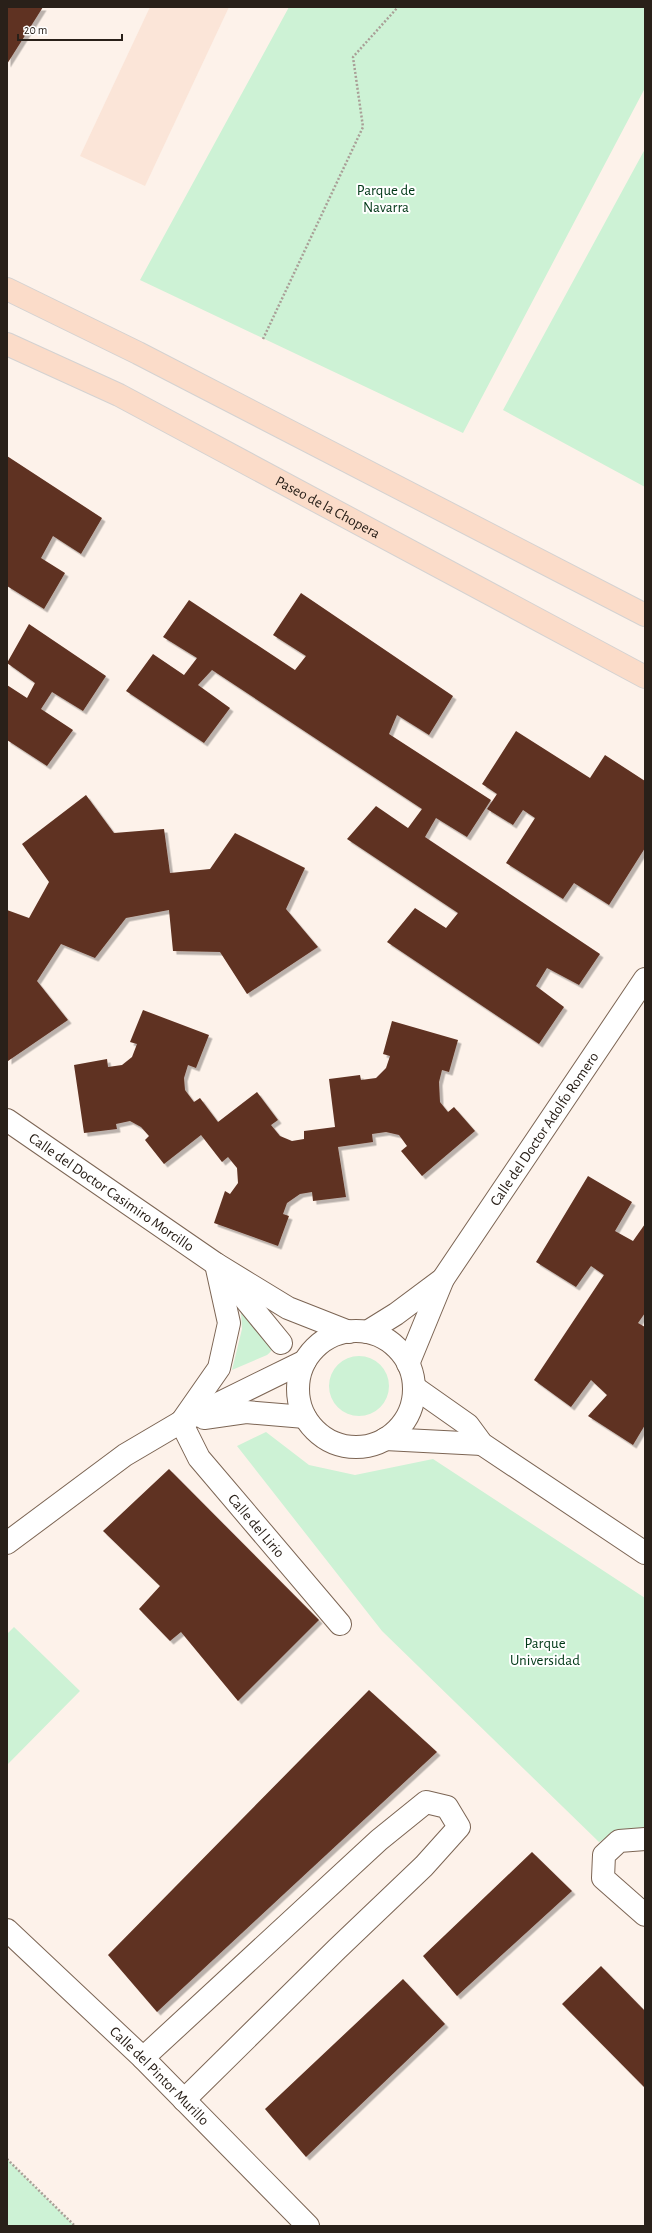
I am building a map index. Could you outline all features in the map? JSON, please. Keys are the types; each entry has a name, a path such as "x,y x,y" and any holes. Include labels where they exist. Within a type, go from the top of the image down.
{"main road":[{"path":"7,289 138,353 645,615"},
{"name":"Paseo de la Chopera","path":"7,344 119,395 645,677"}],"street":[{"name":"Calle del Doctor Adolfo Romero","path":"408,1364 443,1279 645,979"},
{"name":"Calle del Doctor Casimiro Morcillo","path":"7,1120 216,1264 288,1308 358,1332"},
{"path":"7,1138 32,1136"},
{"name":"Calle del Doctor Casimiro Morcillo","path":"216,1264 281,1343"},
{"path":"181,1422 219,1368 229,1322 216,1264"},
{"name":"Calle del Doctor Adolfo Romero","path":"358,1332 396,1314 443,1279"},
{"path":"358,1332 388,1342 398,1349 408,1364 414,1387 412,1403 407,1417 397,1430 385,1439 368,1446 349,1447 332,1442 317,1432 305,1417 299,1399 298,1380 305,1361 319,1344 333,1336 358,1332"},
{"path":"7,1543 125,1455 181,1422 305,1361"},
{"path":"414,1387 468,1426 482,1444 645,1553"},
{"path":"181,1422 246,1412 305,1417"},
{"name":"Calle del Lirio","path":"181,1422 199,1458 340,1624"},
{"path":"385,1439 482,1444"},
{"path":"143,2058 379,1840 426,1802 447,1807 459,1827 434,1855 184,2100"},
{"path":"645,1839 619,1841 604,1855 603,1878 645,1914"},
{"name":"Calle del Pintor Murillo","path":"7,1930 143,2058 308,2226"}],"path":[{"path":"263,338 363,127 353,57 398,7"},
{"path":"7,2159 75,2226"}],"shaded area":[{"path":"150,7 229,7 145,186 80,156"}],"green space":[{"name":"Parque de Navarra","path":"289,7 645,7 645,88 463,433 140,280"},
{"path":"645,149 645,487 503,410"},
{"path":"241,1312 269,1329 273,1346 267,1355 232,1370 242,1329"},
{"path":"359,1356 376,1361 384,1369 389,1386 384,1403 376,1411 359,1416 342,1411 334,1403 329,1386 334,1369 342,1361"},
{"name":"Parque Universidad","path":"266,1432 309,1465 355,1475 433,1459 645,1598 645,1830 619,1831 599,1842 382,1631 237,1446"},
{"path":"14,1627 80,1691 7,1765 7,1634"},
{"path":"7,2159 75,2226 7,2226"}],"building":[{"path":"7,7 43,7 7,64"},
{"path":"7,456 102,518 81,554 53,536 41,558 65,573 44,609 7,586"},
{"path":"301,593 453,696 429,735 397,715 389,734 491,800 467,837 436,818 425,837 600,954 579,985 547,968 536,986 564,1007 539,1044 387,942 415,908 446,928 458,913 347,839 376,806 408,828 422,809 212,670 198,685 230,708 204,743 126,691 153,654 184,675 197,658 163,637 189,600 295,670 306,656 273,635"},
{"path":"29,624 106,676 83,711 52,692 41,709 73,730 47,766 7,740 7,685 27,698 35,683 7,663"},
{"path":"516,731 590,778 605,755 645,781 645,848 609,905 574,883 563,899 506,863 535,818 523,810 513,825 487,809 497,794 482,784"},
{"path":"86,795 114,833 164,829 170,873 210,869 235,833 305,868 286,909 318,947 247,994 220,952 173,951 169,910 126,918 95,958 61,944 37,981 68,1020 8,1061 7,910 29,918 49,882 22,844"},
{"path":"143,1010 209,1035 196,1068 188,1065 184,1078 185,1090 194,1102 200,1098 218,1122 257,1092 278,1120 271,1125 280,1136 292,1141 304,1139 304,1131 335,1127 329,1079 360,1075 361,1080 376,1078 386,1068 390,1056 383,1054 392,1021 458,1040 449,1072 442,1070 439,1082 440,1102 448,1112 454,1107 475,1131 422,1176 401,1151 407,1146 399,1135 386,1132 372,1134 373,1142 338,1147 346,1197 313,1201 312,1192 300,1194 287,1203 283,1214 289,1216 278,1246 214,1223 225,1191 230,1194 238,1183 237,1168 228,1157 222,1162 201,1135 164,1164 145,1140 149,1136 141,1127 130,1121 116,1124 117,1129 84,1133 74,1065 107,1059 108,1067 122,1065 132,1057 137,1044 130,1042"},
{"path":"588,1176 632,1202 615,1231 633,1241 645,1224 645,1313 638,1323 645,1327 645,1425 633,1445 588,1416 607,1395 591,1380 571,1407 534,1380 604,1275 591,1266 576,1287 536,1262"},
{"path":"169,1469 319,1620 238,1701 181,1632 170,1641 139,1609 160,1586 103,1531"},
{"path":"369,1690 437,1752 157,2012 108,1955"},
{"path":"532,1852 572,1891 457,1996 423,1956"},
{"path":"601,1966 645,2011 645,2088 562,2004"},
{"path":"403,1979 445,2024 306,2157 265,2109"}]}
